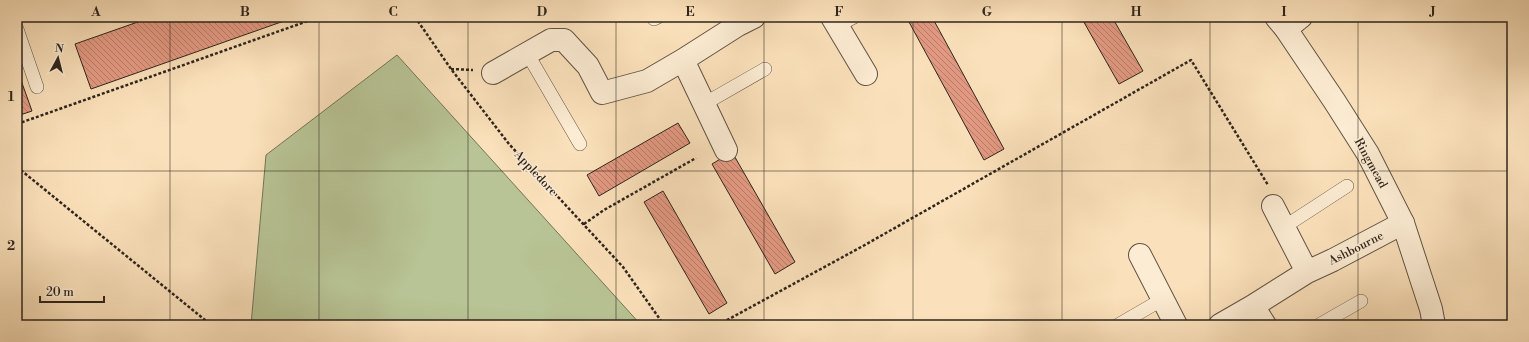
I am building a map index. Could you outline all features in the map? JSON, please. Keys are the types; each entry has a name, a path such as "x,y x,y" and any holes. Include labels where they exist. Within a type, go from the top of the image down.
{"street":[{"path":"493,73 551,40 564,40 588,66 602,93 647,81 682,60 742,20"},
{"path":"841,20 866,74"},
{"name":"Ringmead","path":"1288,21 1368,154 1403,224 1431,309 1434,325"},
{"path":"682,60 726,150"},
{"path":"1273,206 1307,272"},
{"name":"Ashbourne","path":"1220,325 1307,272 1334,260 1403,224"},
{"path":"1140,255 1176,325"},
{"path":"1253,306 1265,325"}],"lane":[{"path":"17,29 37,86"},
{"path":"527,53 580,144"},
{"path":"704,104 765,69"},
{"path":"1284,227 1347,186"},
{"path":"1118,325 1163,299"},
{"path":"1319,325 1361,301"}],"path":[{"path":"17,124 319,17"},
{"name":"Appledore","path":"415,17 451,69 510,144 623,267 664,325"},
{"path":"718,325 863,246 1191,60 1270,188 1273,206"},
{"path":"584,224 604,210 696,158"},
{"path":"17,167 205,320 205,325"}],"green space":[{"path":"397,55 641,325 251,325 266,155"}],"building":[{"path":"152,17 283,17 284,21 91,89 75,44"},
{"path":"918,17 932,17 1004,149 984,160 909,22"},
{"path":"1081,17 1112,17 1143,71 1119,84"},
{"path":"17,69 32,111 17,116"},
{"path":"678,123 690,143 599,196 587,175"},
{"path":"732,152 795,262 775,274 712,164"},
{"path":"663,191 727,303 709,314 644,202"}]}
